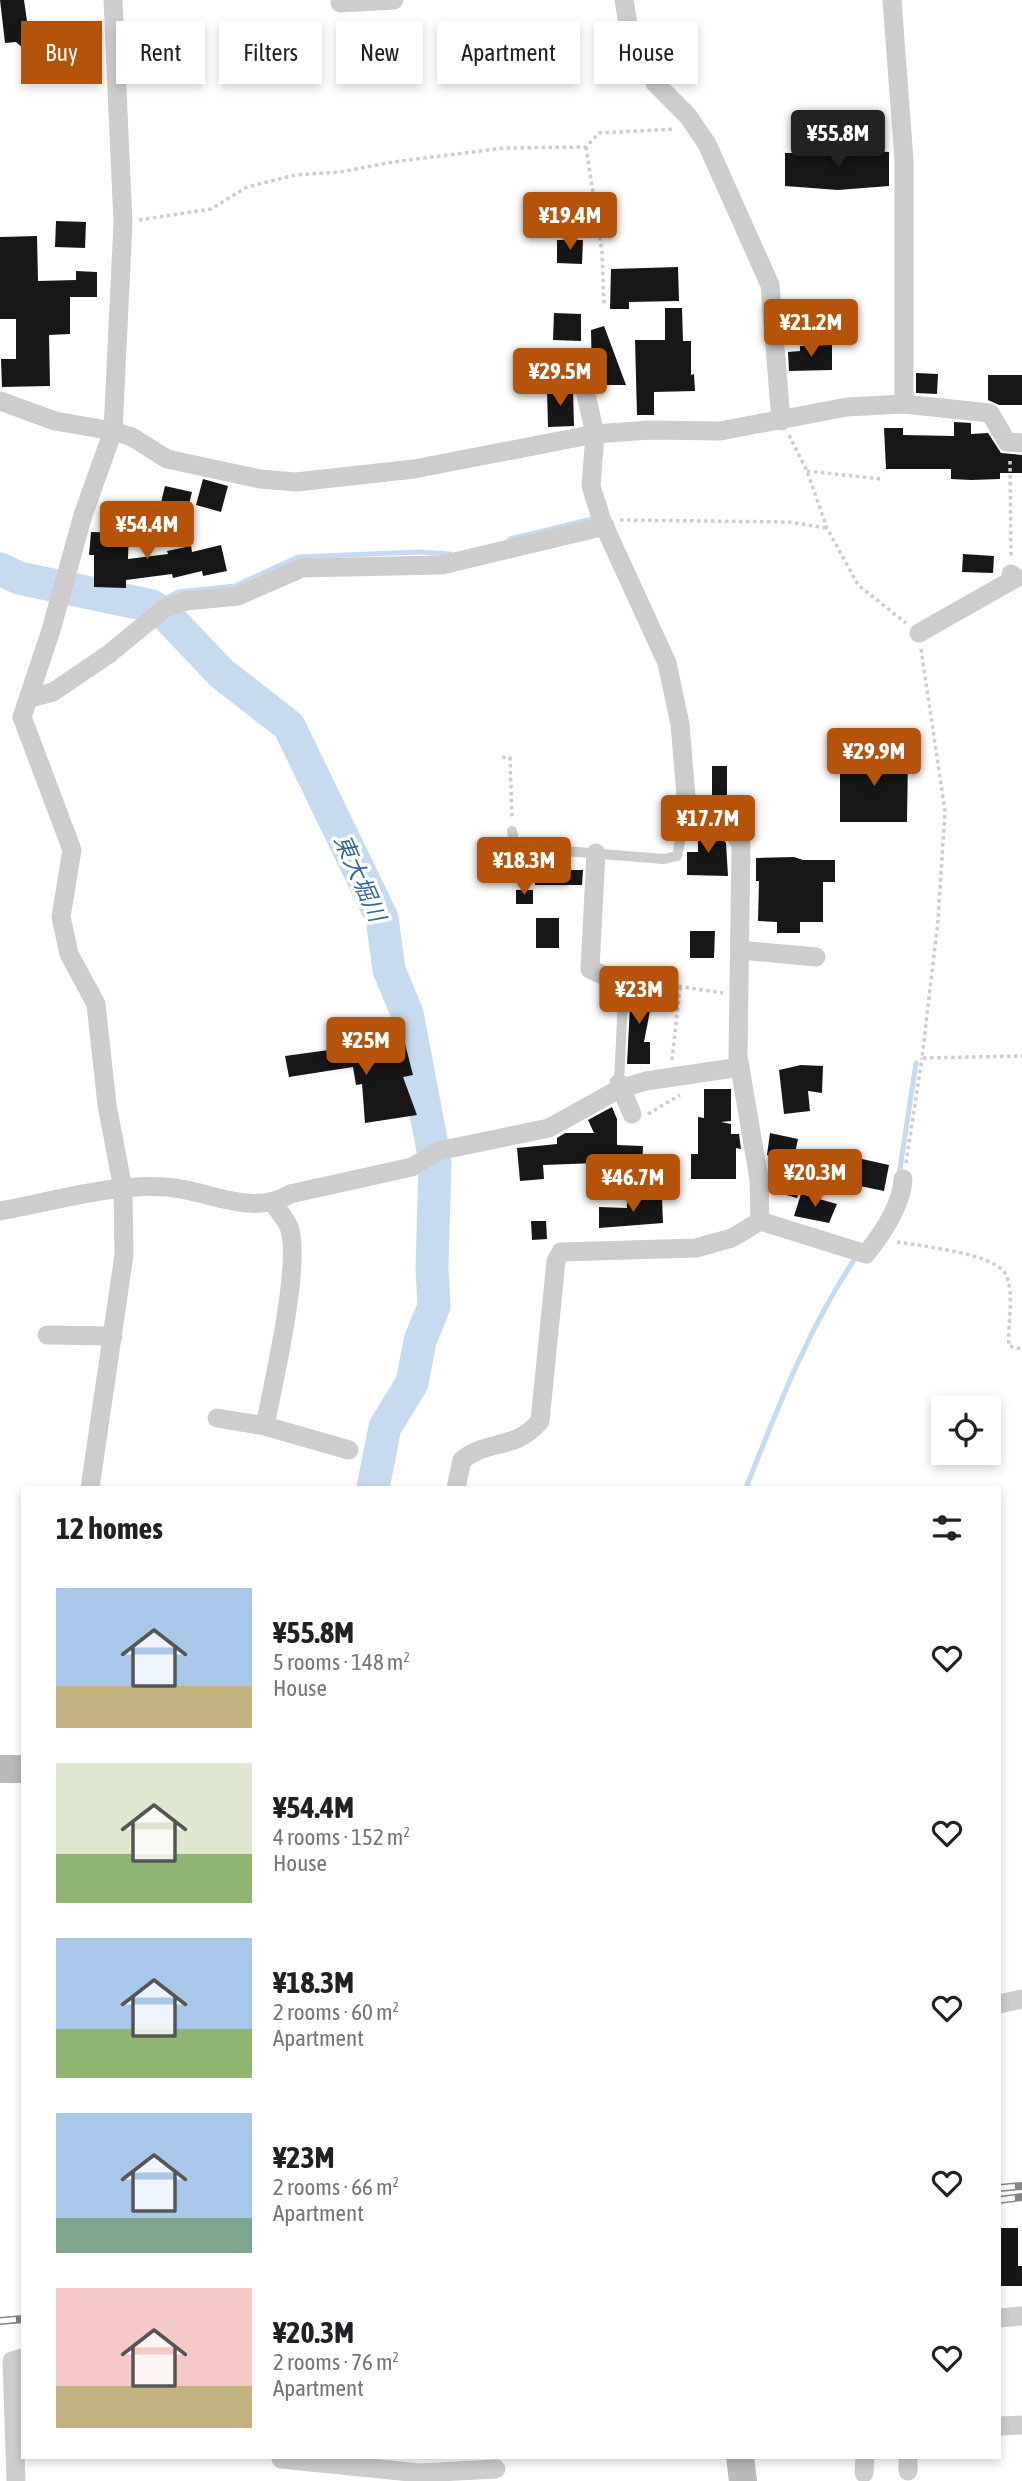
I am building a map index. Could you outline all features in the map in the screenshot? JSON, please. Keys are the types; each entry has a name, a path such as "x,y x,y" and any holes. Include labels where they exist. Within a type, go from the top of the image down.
{"main road":[{"path":"0,1769 21,1769"},
{"path":"740,2459 743,2481"}],"street":[{"path":"90,1486 124,1255 122,1189 107,1105 96,1004 69,954 61,918 72,850 22,717 30,698 83,515 113,431 123,223 113,0"},
{"path":"340,3 394,0"},
{"path":"624,0 628,24 654,83 696,128 729,190 746,237 770,285 781,421"},
{"path":"892,0 904,160 904,404"},
{"path":"584,390 595,434 591,486 602,520 667,663 680,724 687,808 724,817 741,844 740,950 734,994 740,1067 759,1179 760,1221"},
{"path":"0,401 55,421 132,437 167,458 260,479 296,482 414,469 595,434 650,430 705,432 781,421 836,408 904,404 990,413 1013,444"},
{"path":"30,698 53,692 109,654 162,611 186,601 238,596 302,568 442,565 602,520"},
{"path":"919,633 1016,576"},
{"path":"596,853 590,969 603,975"},
{"path":"740,950 816,957"},
{"path":"0,1212 122,1189 166,1186 219,1199 274,1205 290,1195 412,1167 434,1153 549,1128 619,1086 672,1072 701,1075 740,1067"},
{"path":"619,1086 632,1114"},
{"path":"456,1486 462,1460 476,1449 527,1437 540,1421 556,1261 561,1252 696,1248 732,1238 760,1221 866,1254 879,1238 903,1190 904,1179"},
{"path":"265,1426 289,1297 291,1249 289,1227 274,1205"},
{"path":"47,1335 113,1336"},
{"path":"217,1418 265,1426 349,1450"},
{"path":"1001,2004 1022,2000"},
{"path":"1001,2318 1022,2316"},
{"path":"16,2481 12,2361 21,2359"},
{"path":"1001,2426 1022,2426"},
{"path":"281,2459 347,2461 419,2470 496,2469"}],"lane":[{"path":"512,831 515,847 664,859 677,856 687,808"},
{"path":"619,1086 624,978"}],"path":[{"path":"123,223 211,209 247,187 295,175 340,172 393,162 504,148 586,147 599,133 696,128"},
{"path":"586,147 602,252 604,305"},
{"path":"781,421 807,471 827,528 858,585 919,633 945,811 938,920 904,1179"},
{"path":"1013,444 1016,576"},
{"path":"807,471 881,479"},
{"path":"602,520 789,522 827,528"},
{"path":"502,757 510,758 512,831"},
{"path":"624,978 734,994"},
{"path":"672,1072 681,987"},
{"path":"922,1058 1022,1056"},
{"path":"632,1114 653,1114 701,1075"},
{"path":"879,1238 960,1253 995,1263 1005,1272 1008,1285 1009,1346 1022,1349"}],"building":[{"path":"0,0 24,0 27,21 21,21 21,46 16,42 5,43"},
{"path":"837,149 889,152 889,186 838,190 785,186 785,153 837,153"},
{"path":"56,221 86,222 85,248 55,247"},
{"path":"37,236 38,281 76,280 76,271 97,272 97,297 70,297 70,334 49,335 50,386 2,387 1,359 16,359 16,319 0,319 0,237"},
{"path":"557,240 583,240 582,264 557,263"},
{"path":"678,267 679,301 629,302 629,309 610,309 611,269"},
{"path":"665,308 682,308 683,341 691,341 691,375 694,374 695,391 654,392 654,415 637,415 635,340 665,340"},
{"path":"554,313 581,314 581,341 553,340"},
{"path":"604,326 626,385 596,385 592,380 591,330"},
{"path":"832,345 832,370 789,371 788,352 800,351 800,346"},
{"path":"916,373 938,374 937,394 916,393"},
{"path":"988,375 1022,375 1022,405 999,405 988,400"},
{"path":"573,390 574,426 548,427 547,391"},
{"path":"954,422 971,423 971,434 988,433 1001,453 1022,455 1022,473 1000,473 1000,479 971,480 951,479 951,469 886,469 884,428 903,428 903,435 954,436"},
{"path":"203,479 228,486 221,512 196,505"},
{"path":"165,486 192,492 184,525 157,519"},
{"path":"91,532 129,533 128,559 168,554 167,551 191,546 192,552 221,545 227,571 203,576 202,571 173,578 172,574 126,580 126,588 94,587 94,555 89,555"},
{"path":"963,554 994,556 993,573 962,572"},
{"path":"840,755 908,755 907,822 840,822"},
{"path":"712,766 727,766 727,805 712,802"},
{"path":"712,827 726,843 728,876 687,875 687,852 698,852 698,828"},
{"path":"794,857 803,860 835,860 835,882 823,882 823,922 800,922 800,933 777,933 777,922 758,921 759,881 756,881 756,858"},
{"path":"535,865 562,866 562,870 583,870 582,885 535,885"},
{"path":"516,890 533,890 533,904 516,904"},
{"path":"536,918 559,918 559,948 536,948"},
{"path":"690,931 715,931 714,958 690,958"},
{"path":"631,987 654,990 644,1042 650,1042 650,1064 627,1064"},
{"path":"404,1040 413,1075 403,1077 417,1115 365,1123 362,1084 356,1085 353,1067 289,1077 285,1056 336,1049 394,1050"},
{"path":"801,1065 823,1066 822,1093 808,1091 810,1111 784,1114 779,1070"},
{"path":"704,1089 731,1089 731,1121 721,1122 731,1124 731,1134 739,1134 741,1149 736,1148 736,1179 691,1179 691,1154 698,1154 698,1117 704,1118"},
{"path":"612,1107 617,1119 617,1145 643,1146 642,1170 624,1170 624,1162 543,1165 544,1179 520,1181 517,1148 557,1144 557,1138 565,1133 594,1133 588,1120"},
{"path":"770,1133 798,1139 790,1177 802,1181 797,1198 772,1191 771,1174 776,1157 767,1155"},
{"path":"844,1155 889,1165 884,1191 836,1181"},
{"path":"801,1194 837,1204 829,1223 794,1216"},
{"path":"662,1198 663,1223 599,1228 599,1207 627,1208 627,1200"},
{"path":"531,1221 546,1221 547,1239 532,1240"},
{"path":"1001,2228 1018,2228 1018,2266 1022,2266 1022,2286 1001,2286"}],"waterway":[{"path":"510,539 596,518"},
{"path":"152,606 178,592 235,586 298,557 418,552 450,554"},
{"name":"東大堀川","path":"0,569 19,578 152,606 168,617 221,673 289,726 382,918 389,970 407,1013 435,1161 432,1268 434,1306 420,1341 412,1383 385,1427 373,1486"},
{"path":"899,1175 916,1063"},
{"path":"747,1486 809,1338 858,1254"}],"railway":[{"path":"1001,2188 1022,2186"},
{"path":"1001,2200 1022,2197"},
{"path":"0,2321 21,2319"}]}
